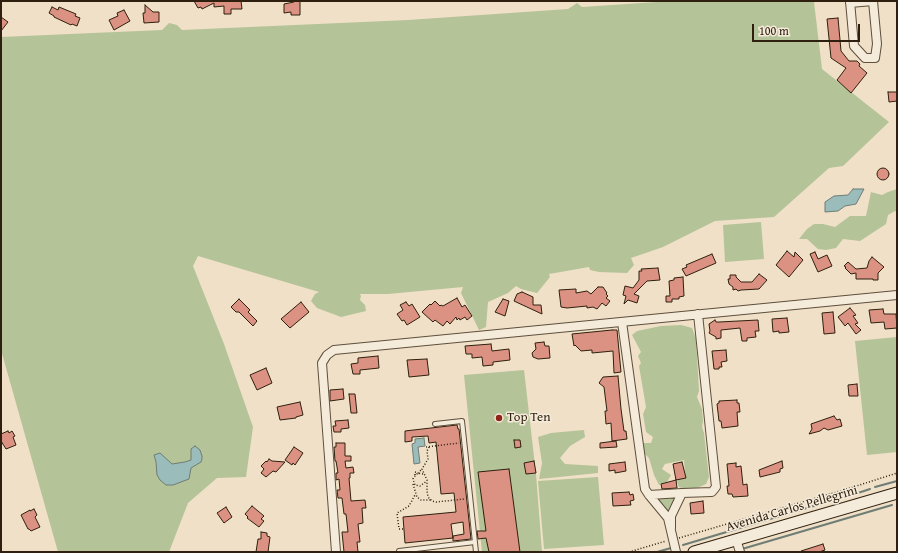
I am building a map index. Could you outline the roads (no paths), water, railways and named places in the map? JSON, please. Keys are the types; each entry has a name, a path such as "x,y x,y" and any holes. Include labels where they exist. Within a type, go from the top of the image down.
{"main road":[{"name":"Avenida Carlos Pellegrini","path":"694,552 897,493"}],"street":[{"path":"873,1 877,44 875,58 865,58 854,46 850,2 873,1"},
{"path":"336,552 322,363 327,355 334,350 897,294"},
{"path":"649,496 712,492 716,487 698,314"},
{"path":"622,322 645,489 649,496 668,518 676,552"},
{"path":"671,528 671,516 682,493"},
{"path":"736,539 740,552"}],"lane":[{"path":"435,424 462,421 476,552"},
{"path":"399,551 475,542"}],"water":[{"path":"853,189 864,189 856,204 845,206 838,211 825,212 825,202 834,196 848,195"},
{"path":"424,438 425,446 418,447 420,463 414,464 412,444 415,443 415,439"},
{"path":"195,446 200,450 202,459 201,462 191,468 189,479 173,485 166,485 160,480 157,475 154,455 160,453 172,464 185,462 191,460 191,449"}],"waterway":[{"path":"875,487 897,481"},
{"path":"852,495 870,489"},
{"path":"683,545 847,496"},
{"path":"742,549 892,505"},
{"path":"657,552 671,548"}],"place":[{"name":"Top Ten","path":"499,418"}]}
